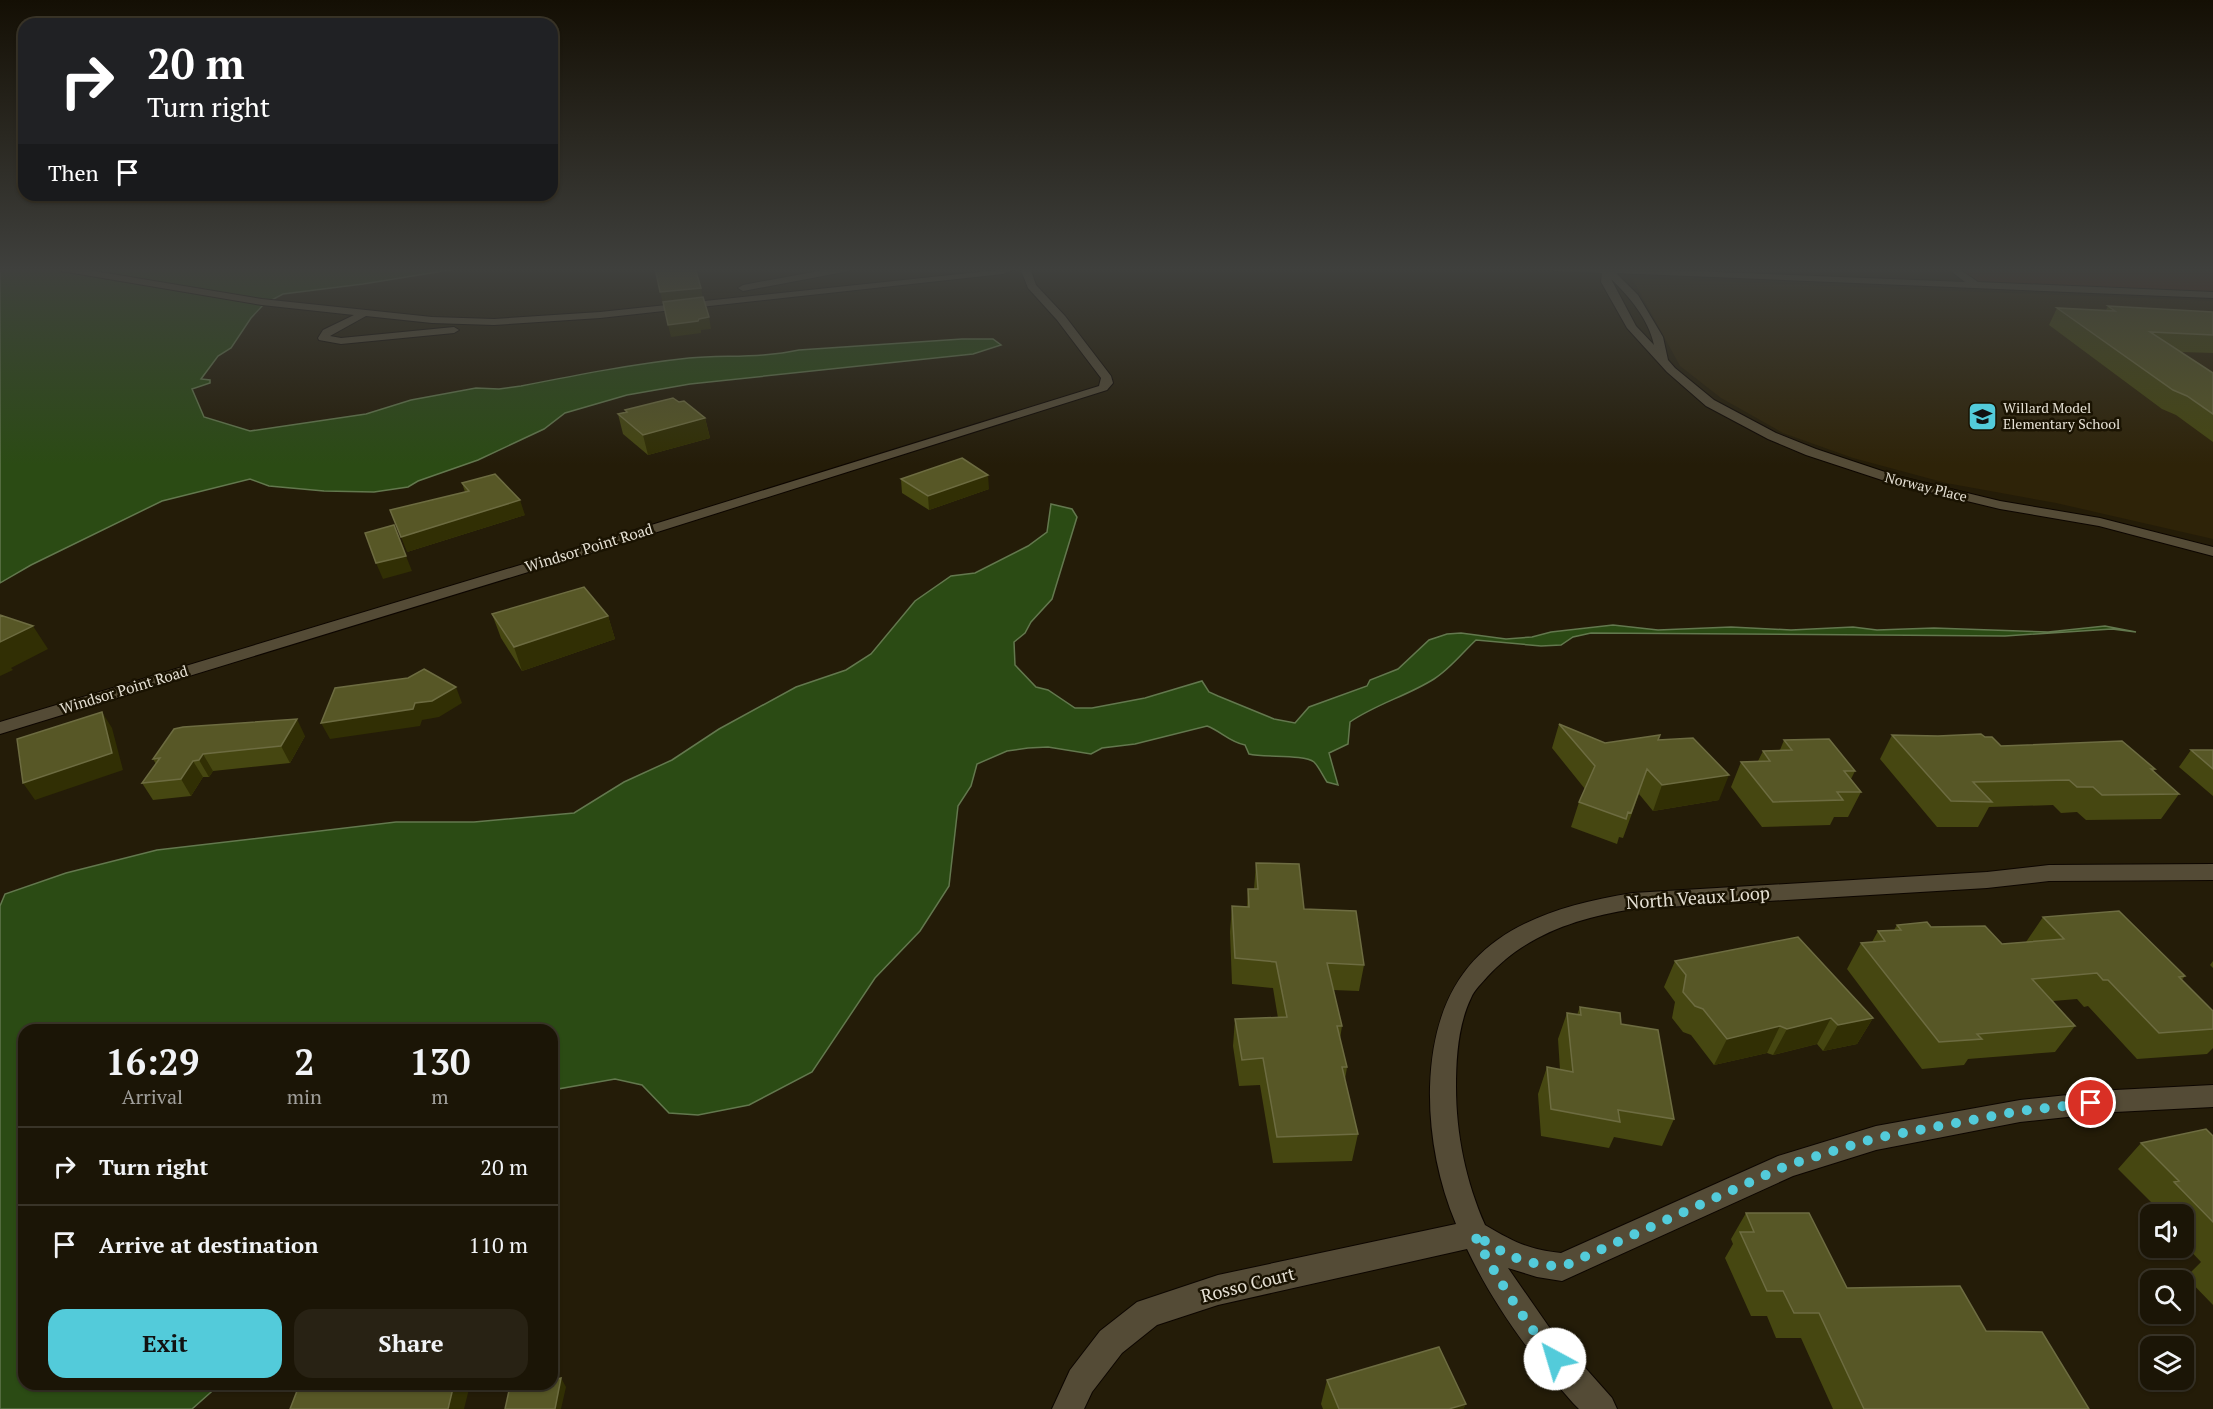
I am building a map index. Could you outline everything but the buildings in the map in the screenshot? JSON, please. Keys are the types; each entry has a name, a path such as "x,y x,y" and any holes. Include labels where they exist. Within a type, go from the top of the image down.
{"street":[{"path":"326,334 323,338 341,341 420,334"},
{"name":"Windsor Point Road","path":"0,728 1093,393 1103,388 1107,383 1107,378 1073,334"},
{"name":"Norway Place","path":"1637,334 1688,386 1739,420 1811,452 1945,493 2100,522 2213,552"},
{"path":"1656,334 1663,362"},
{"name":"North Veaux Loop","path":"1601,1409 1569,1376 1527,1324 1474,1234 1452,1171 1444,1122 1443,1066 1451,1017 1461,992 1486,961 1518,937 1547,921 1596,906 1987,880 2049,873 2213,872"},
{"path":"1474,1234 1502,1253 1529,1264 1562,1267 1788,1165 1876,1138 2020,1111 2115,1101 2213,1096"},
{"name":"Rosso Court","path":"1068,1409 1081,1381 1111,1342 1148,1313 1218,1290 1474,1234"}],"shaded area":[{"path":"0,334 240,334 231,348 218,356 201,379 210,380 210,383 192,389 204,417 250,431 366,414 411,400 476,388 499,389 521,386 689,358 962,339 993,339 1001,345 973,354 690,384 627,395 565,413 544,429 478,460 418,481 408,487 374,492 324,491 269,486 250,479 162,501 31,565 0,583"},
{"name":"Willard Model Elementary School","path":"1662,334 2213,334 2213,539 2056,503 1946,483 1853,458 1783,433 1721,398 1680,366"},
{"path":"1051,504 1072,509 1077,517 1052,599 1031,622 1025,633 1014,642 1015,665 1036,687 1048,690 1075,708 1092,708 1145,698 1202,681 1209,692 1274,719 1295,723 1309,707 1367,686 1370,680 1398,669 1429,640 1447,634 1461,633 1506,639 1613,625 1658,630 1731,627 1791,630 1853,627 1877,630 1934,628 2048,632 2105,626 2136,632 2112,629 2005,636 1591,633 1573,637 1561,645 1541,646 1476,640 1434,679 1350,722 1348,744 1329,753 1338,785 1327,782 1314,762 1293,757 1249,754 1245,745 1207,726 1135,744 1102,748 1091,754 1048,747 1007,751 977,764 971,786 958,806 949,886 920,931 875,978 812,1072 749,1105 698,1115 669,1113 642,1085 615,1079 558,1089 558,1024 18,1024 18,1390 213,1390 192,1409 0,1409 0,906 5,894 66,873 157,850 396,822 474,822 574,813 624,782 672,760 719,729 796,687 846,670 871,654 915,601 951,576 975,573 1028,546 1047,532"}],"place":[{"name":"Willard Model Elementary School","path":"1982,416"}],"route":[{"path":"1555,1359 1527,1324 1474,1234 1502,1253 1529,1264 1562,1267 1788,1165 1876,1138 2020,1111 2091,1103"}]}
